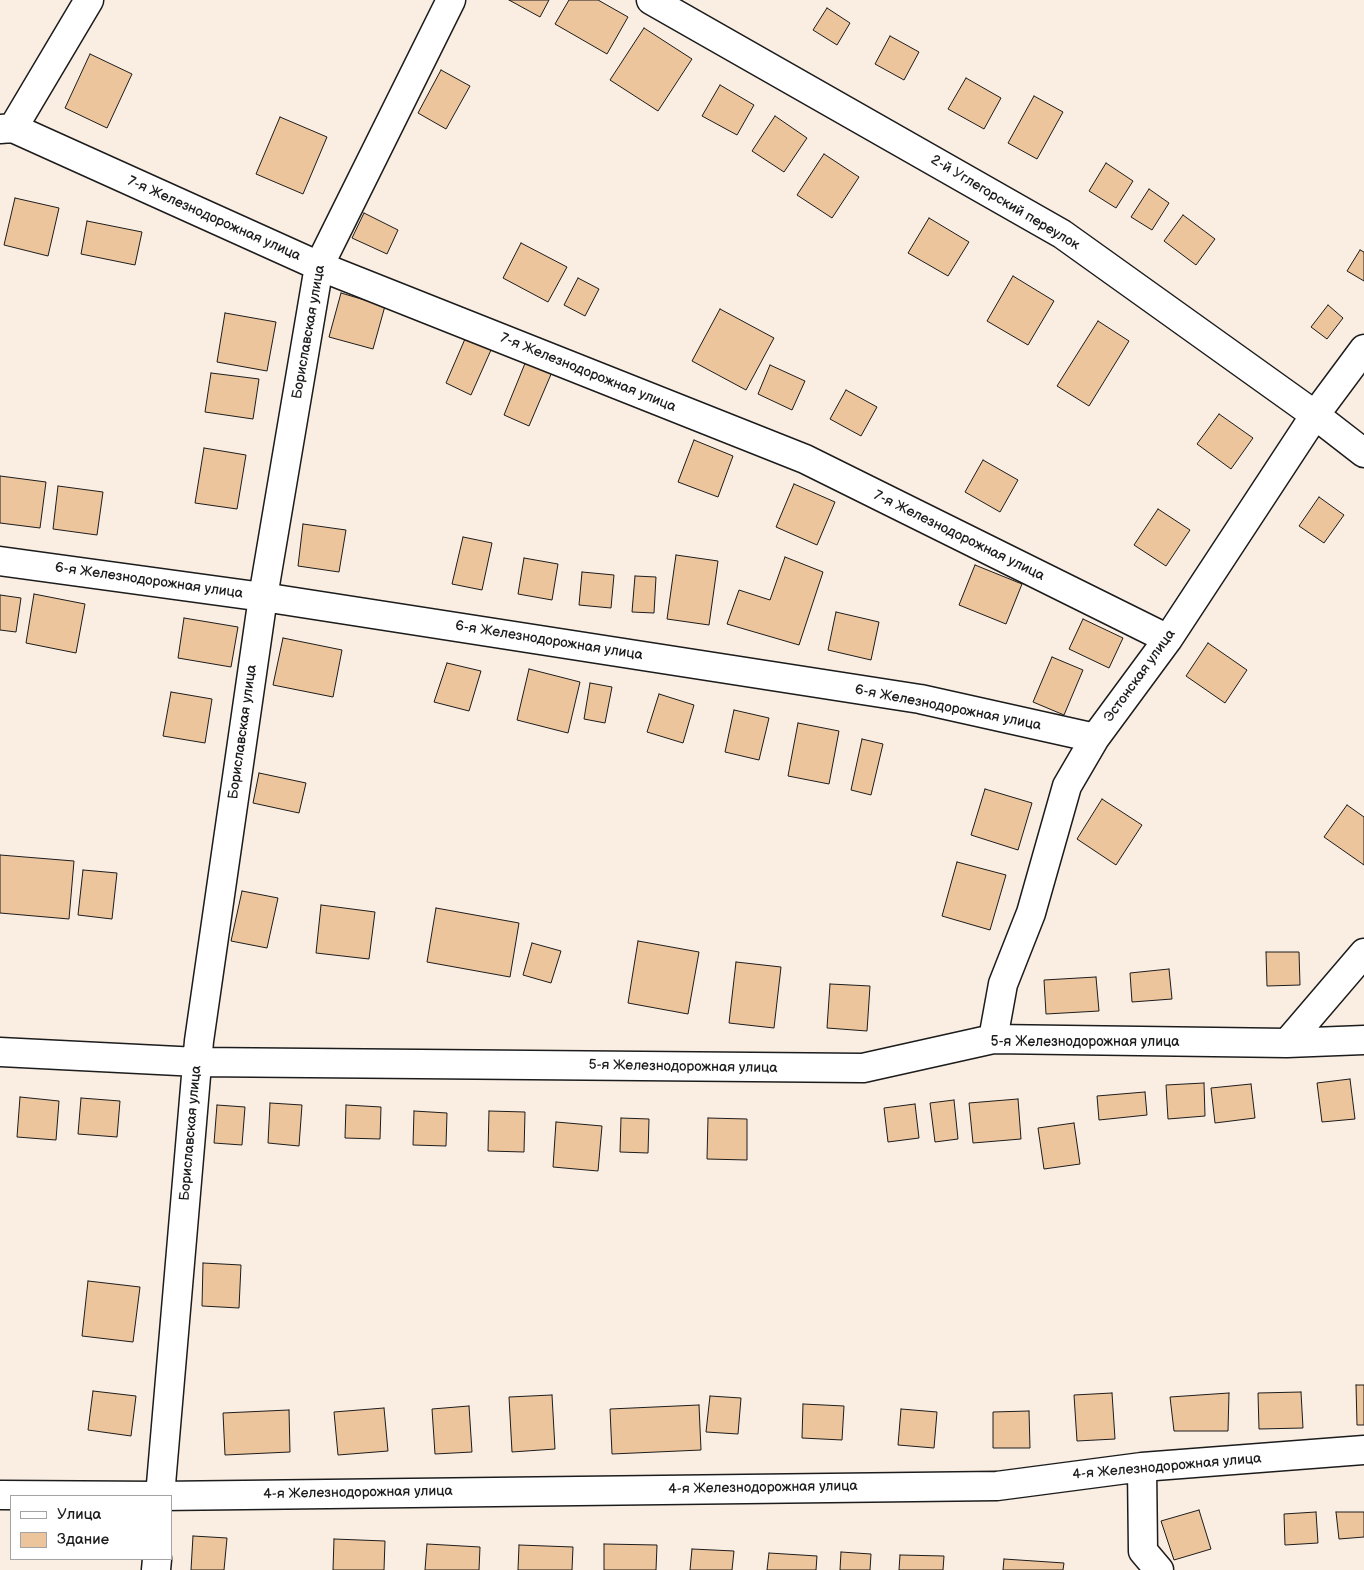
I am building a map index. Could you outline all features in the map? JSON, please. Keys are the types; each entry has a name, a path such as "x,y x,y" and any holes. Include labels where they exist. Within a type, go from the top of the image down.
{"street":[{"path":"6,129 90,0"},
{"name":"Бориславская улица","path":"160,1495 200,1031 263,597 319,266 451,0"},
{"name":"2-й Углегорский переулок","path":"651,0 1062,234 1364,453"},
{"name":"7-я Железнодорожная улица","path":"6,129 319,266 805,459 1168,639"},
{"name":"Эстонская улица","path":"993,1039 1003,984 1031,913 1066,786 1095,738 1168,639 1315,416 1364,349"},
{"name":"6-я Железнодорожная улица","path":"0,561 263,597 920,700 1095,738"},
{"path":"1287,1043 1364,953"},
{"name":"5-я Железнодорожная улица","path":"0,1052 198,1062 863,1068 993,1039 1287,1043 1364,1040"},
{"name":"4-я Железнодорожная улица","path":"172,1496 997,1486 1142,1467 1364,1450"},
{"path":"1142,1467 1143,1551 1159,1570"}],"building":[{"path":"509,0 549,0 540,17"},
{"path":"569,0 598,0 628,17 607,54 555,24"},
{"path":"827,8 850,23 837,45 813,30"},
{"path":"644,28 692,59 658,111 610,80"},
{"path":"890,36 919,52 904,80 875,64"},
{"path":"90,54 132,74 107,128 65,108"},
{"path":"441,70 470,86 446,129 418,113"},
{"path":"966,78 1001,98 984,129 948,109"},
{"path":"720,85 754,105 737,135 702,116"},
{"path":"1034,96 1063,112 1037,159 1008,143"},
{"path":"775,116 807,138 784,172 752,151"},
{"path":"280,117 327,137 303,194 256,174"},
{"path":"824,154 859,177 832,218 797,195"},
{"path":"1106,163 1133,181 1116,208 1089,191"},
{"path":"1149,189 1169,203 1152,230 1131,217"},
{"path":"15,198 59,208 48,256 4,245"},
{"path":"364,213 398,230 387,254 352,238"},
{"path":"1183,215 1215,239 1196,265 1164,241"},
{"path":"929,218 969,242 948,276 908,253"},
{"path":"87,221 142,232 135,265 81,254"},
{"path":"521,243 567,267 548,302 503,278"},
{"path":"1360,250 1364,252 1364,281 1347,271"},
{"path":"1013,276 1054,301 1028,345 987,321"},
{"path":"578,278 599,289 585,316 564,305"},
{"path":"341,293 385,306 373,349 329,337"},
{"path":"1328,305 1343,318 1327,339 1311,327"},
{"path":"720,309 774,338 746,390 692,361"},
{"path":"225,313 276,322 267,371 217,362"},
{"path":"1098,321 1129,341 1089,406 1057,386"},
{"path":"465,339 491,350 471,395 446,383"},
{"path":"526,361 552,372 529,426 504,415"},
{"path":"770,365 805,381 792,410 758,394"},
{"path":"211,373 259,379 253,419 205,412"},
{"path":"846,390 877,407 861,436 830,419"},
{"path":"1219,414 1253,438 1231,469 1197,444"},
{"path":"694,440 733,456 718,497 678,482"},
{"path":"204,448 246,455 237,509 195,503"},
{"path":"983,460 1018,480 1000,512 965,492"},
{"path":"0,476 46,482 40,528 0,523"},
{"path":"794,484 835,502 817,545 776,527"},
{"path":"58,486 103,492 97,535 53,529"},
{"path":"1319,497 1344,515 1324,543 1299,526"},
{"path":"1158,509 1190,530 1166,566 1134,545"},
{"path":"303,524 346,530 339,572 298,566"},
{"path":"463,537 492,543 482,590 452,584"},
{"path":"676,555 718,561 709,625 667,619"},
{"path":"785,557 823,572 799,645 727,624 739,590 770,600"},
{"path":"524,558 558,564 552,600 518,594"},
{"path":"975,565 1022,584 1006,624 959,605"},
{"path":"582,572 614,575 611,608 579,605"},
{"path":"635,576 656,577 654,613 632,612"},
{"path":"34,594 85,604 76,653 26,643"},
{"path":"0,595 21,598 16,632 0,630"},
{"path":"836,612 879,622 871,660 828,650"},
{"path":"184,618 238,627 231,667 178,658"},
{"path":"1083,619 1123,638 1109,668 1069,649"},
{"path":"283,638 342,650 333,697 273,685"},
{"path":"1208,643 1247,670 1225,703 1186,676"},
{"path":"1052,657 1083,670 1064,715 1033,702"},
{"path":"447,663 481,671 469,711 434,702"},
{"path":"529,669 580,682 568,733 517,720"},
{"path":"590,683 612,687 605,723 584,719"},
{"path":"171,692 212,699 205,743 163,736"},
{"path":"659,694 694,705 683,743 647,732"},
{"path":"734,710 769,718 759,760 725,752"},
{"path":"798,723 839,731 829,784 788,776"},
{"path":"862,739 883,744 871,795 851,790"},
{"path":"259,773 306,783 299,813 253,803"},
{"path":"985,789 1032,803 1018,850 971,835"},
{"path":"1102,799 1142,825 1116,865 1077,839"},
{"path":"1347,805 1364,817 1364,865 1324,837"},
{"path":"0,855 74,861 69,919 0,913"},
{"path":"957,862 1006,875 990,930 942,916"},
{"path":"83,870 117,873 112,919 78,915"},
{"path":"242,891 278,898 267,948 231,941"},
{"path":"321,905 375,912 369,959 316,953"},
{"path":"436,908 519,923 510,977 427,962"},
{"path":"638,941 699,952 688,1014 628,1003"},
{"path":"532,943 561,951 551,983 523,975"},
{"path":"1266,952 1299,952 1300,985 1267,986"},
{"path":"736,962 781,967 774,1028 729,1023"},
{"path":"1169,969 1172,999 1132,1002 1130,973"},
{"path":"1096,977 1099,1011 1046,1014 1044,980"},
{"path":"830,984 870,986 867,1031 827,1028"},
{"path":"1350,1079 1355,1119 1322,1122 1317,1083"},
{"path":"1204,1083 1205,1116 1168,1119 1166,1085"},
{"path":"1251,1084 1255,1118 1215,1123 1211,1088"},
{"path":"1145,1092 1147,1115 1099,1120 1097,1096"},
{"path":"20,1097 59,1101 56,1140 17,1137"},
{"path":"81,1098 120,1101 117,1137 78,1134"},
{"path":"1018,1099 1021,1139 973,1143 969,1103"},
{"path":"954,1100 958,1139 935,1142 930,1103"},
{"path":"270,1103 302,1105 299,1146 268,1143"},
{"path":"915,1104 919,1138 888,1142 884,1108"},
{"path":"217,1105 245,1107 242,1145 214,1143"},
{"path":"346,1105 381,1107 380,1139 345,1138"},
{"path":"414,1111 447,1113 446,1146 413,1145"},
{"path":"489,1111 525,1112 524,1152 488,1151"},
{"path":"621,1118 649,1119 648,1153 620,1152"},
{"path":"708,1118 747,1119 747,1160 707,1159"},
{"path":"556,1122 602,1126 598,1171 553,1167"},
{"path":"1074,1123 1080,1164 1044,1169 1038,1128"},
{"path":"203,1263 241,1265 239,1308 202,1306"},
{"path":"88,1281 140,1287 133,1342 82,1336"},
{"path":"1356,1385 1364,1385 1364,1425 1357,1425"},
{"path":"93,1391 136,1396 131,1436 88,1430"},
{"path":"1301,1392 1303,1428 1259,1429 1258,1393"},
{"path":"1112,1393 1115,1439 1077,1441 1074,1395"},
{"path":"1229,1393 1228,1431 1174,1431 1170,1397"},
{"path":"552,1395 555,1449 512,1452 509,1397"},
{"path":"710,1396 741,1398 738,1434 706,1432"},
{"path":"803,1404 844,1406 842,1440 802,1438"},
{"path":"699,1405 701,1450 612,1454 610,1409"},
{"path":"469,1406 472,1452 435,1454 432,1409"},
{"path":"384,1408 388,1451 338,1455 334,1412"},
{"path":"901,1409 937,1412 934,1448 898,1445"},
{"path":"289,1410 290,1452 225,1455 223,1413"},
{"path":"1029,1411 1030,1448 993,1448 993,1412"},
{"path":"1199,1510 1211,1549 1174,1560 1161,1521"},
{"path":"1316,1512 1318,1543 1285,1545 1284,1514"},
{"path":"1336,1512 1364,1512 1364,1537 1339,1539"},
{"path":"193,1536 227,1538 224,1570 191,1570"},
{"path":"334,1539 385,1541 384,1570 333,1570"},
{"path":"427,1544 480,1547 479,1570 425,1570"},
{"path":"604,1544 657,1545 656,1570 604,1570"},
{"path":"519,1545 573,1547 572,1570 518,1570"},
{"path":"692,1549 734,1551 732,1570 690,1570"},
{"path":"841,1552 871,1554 870,1570 840,1570"},
{"path":"769,1553 817,1556 816,1570 767,1570"},
{"path":"900,1555 944,1556 943,1570 899,1570"},
{"path":"1004,1559 1064,1563 1063,1570 1003,1570"}]}
